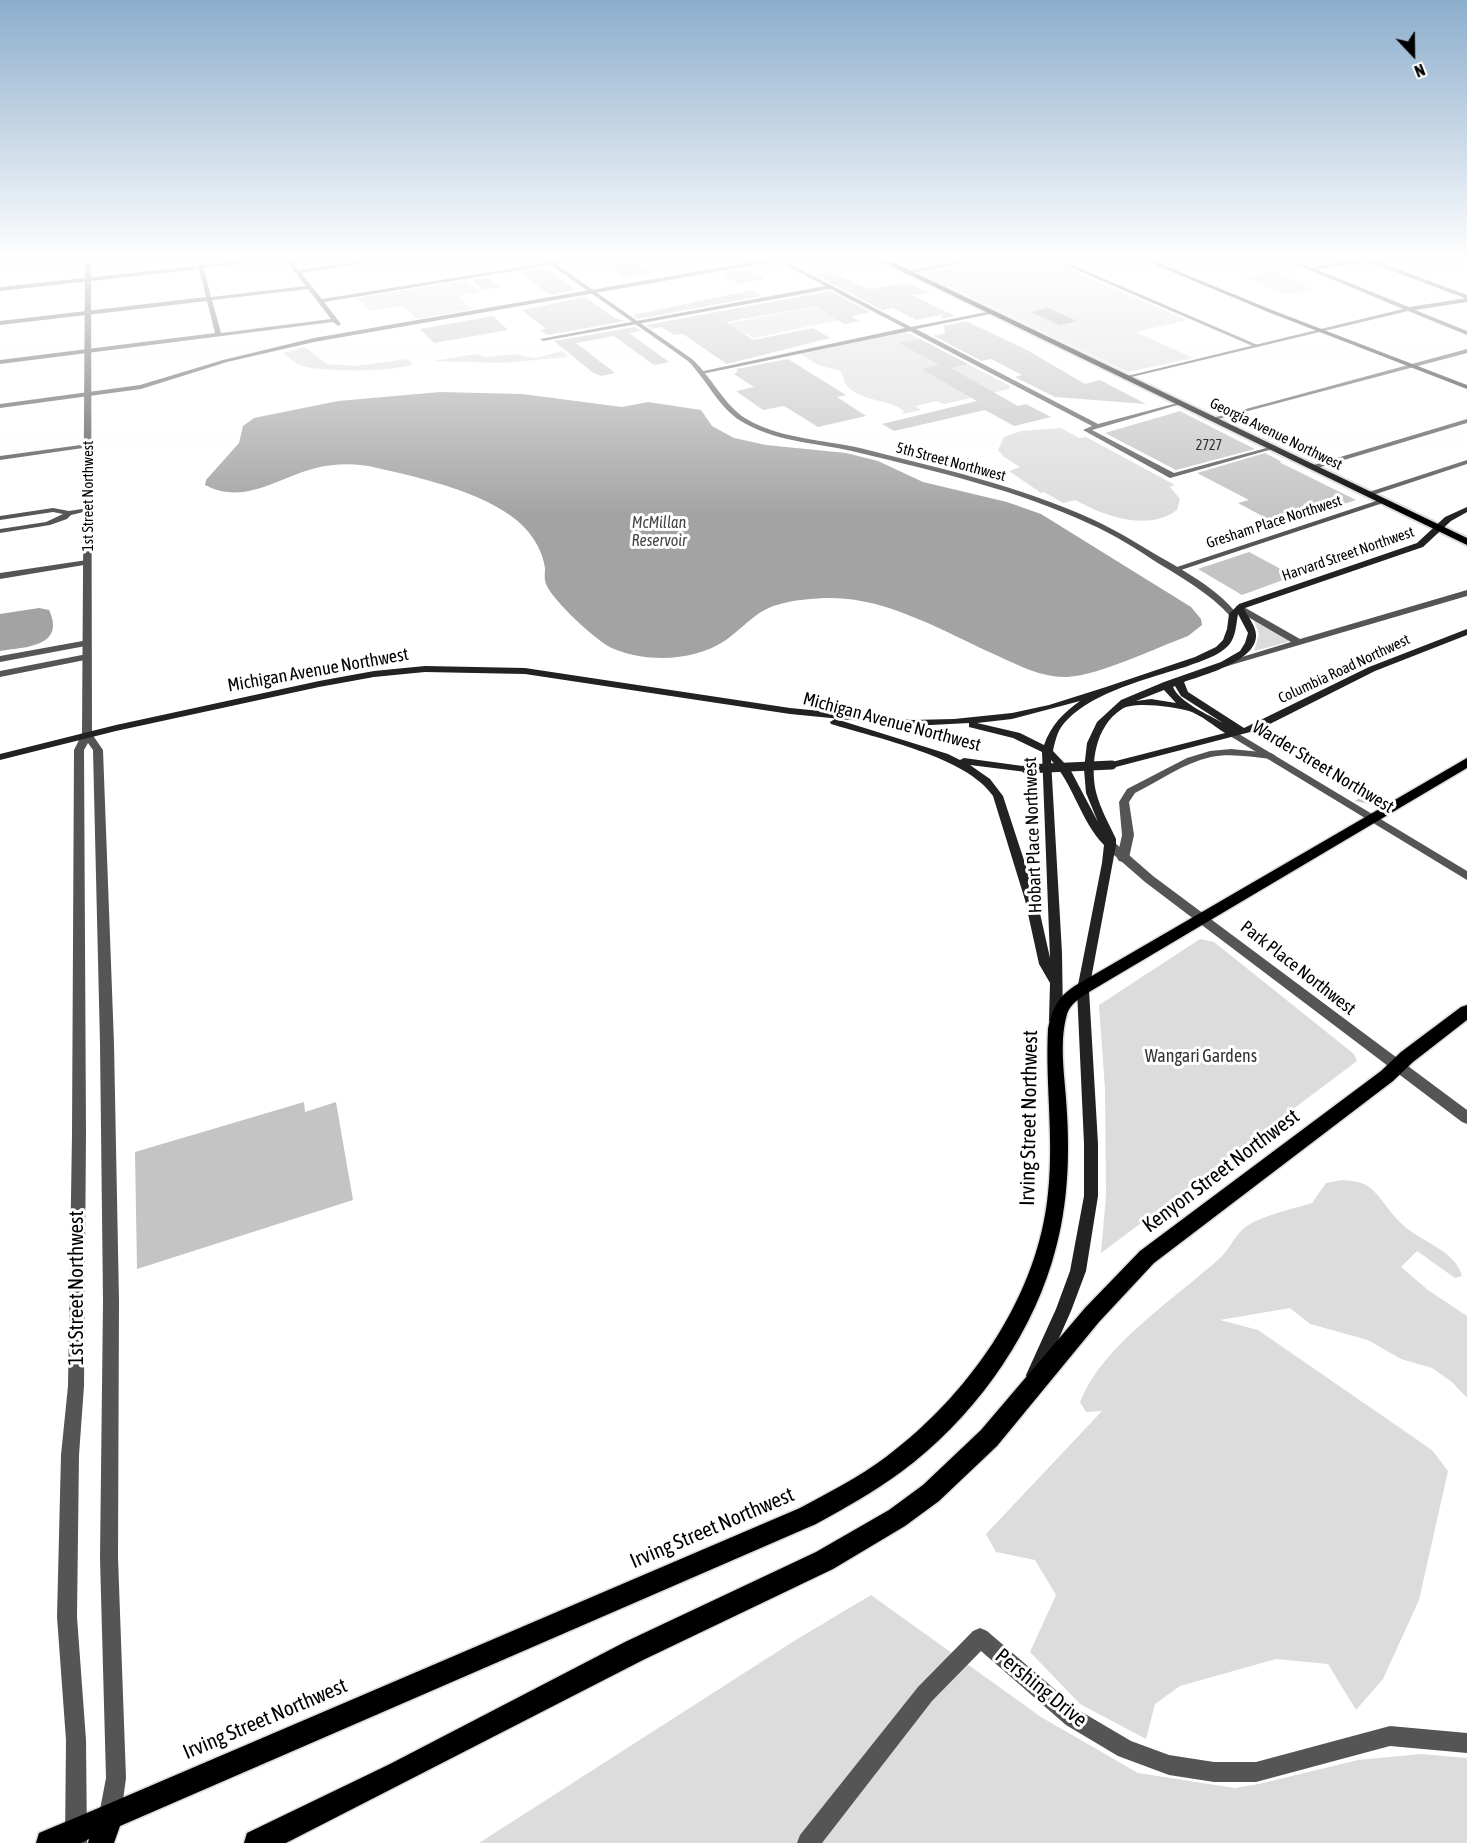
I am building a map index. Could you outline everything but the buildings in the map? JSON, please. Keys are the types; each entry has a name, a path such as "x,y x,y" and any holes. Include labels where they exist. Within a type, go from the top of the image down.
{"highway":[{"name":"Georgia Avenue Northwest","path":"1055,344 1467,542"}],"main road":[{"path":"1354,344 1467,387"},
{"name":"Harvard Street Northwest","path":"1235,614 1417,546 1448,519 1467,509"},
{"path":"257,1843 403,1772 635,1650 871,1535 911,1508 954,1473 979,1449 1026,1393 1070,1295 1081,1259 1089,1212 1091,1154 1083,990 1110,845 1109,834 1091,793 1089,762 1095,734 1116,708 1136,695 1224,664 1243,653 1251,639 1250,626 1235,614"},
{"path":"1167,684 1175,675 1223,658 1238,647 1243,632 1235,614"},
{"name":"Hobart Place Northwest","path":"1056,1022 1047,750 1052,736 1064,720 1105,690 1214,652 1229,639 1235,614"},
{"name":"Columbia Road Northwest","path":"1238,733 1372,669 1467,632"},
{"name":"Michigan Avenue Northwest","path":"0,757 87,734 342,679 439,668 536,673 790,711 896,723 954,722 1027,713 1105,690"},
{"name":"Warder Street Northwest","path":"1179,680 1184,694 1238,733"},
{"name":"Warder Street Northwest","path":"1167,684 1171,694 1238,733"},
{"path":"1116,708 1147,702 1195,710"},
{"name":"Michigan Avenue Northwest","path":"790,711 855,728 938,755 981,764 1026,769 1068,769 1112,765 1238,733"},
{"path":"954,722 1009,732 1047,750 1068,772 1089,821 1110,845"},
{"path":"938,755 973,770 989,783 998,796 1031,900 1045,964 1055,981"},
{"name":"Irving Street Northwest","path":"49,1843 76,1837 110,1815 808,1516 851,1495 909,1454 953,1411 987,1367 1022,1311 1038,1272 1052,1229 1059,1184 1056,1022 1065,1003 1203,918 1467,762"},
{"name":"Kenyon Street Northwest","path":"1026,1393 1114,1288 1147,1257 1467,1011"},
{"path":"101,1843 110,1815"}],"street":[{"name":"1st Street Northwest","path":"76,1837 76,1740 67,1617 70,1455 76,1386 79,1134 79,750 87,734 88,344"},
{"path":"0,362 141,344"},
{"path":"0,406 144,387 232,359 300,344"},
{"name":"5th Street Northwest","path":"667,344 702,372 730,410 761,428 867,452 1040,501 1110,531 1199,584 1219,598 1235,614 1300,643"},
{"path":"702,372 834,344"},
{"path":"941,344 1095,425"},
{"path":"1252,344 1257,346"},
{"path":"1125,378 1265,344"},
{"path":"1212,419 1467,351"},
{"path":"1179,403 1095,425 1086,430 1171,476 1272,448"},
{"path":"1311,467 1467,421"},
{"path":"0,458 88,446"},
{"name":"Gresham Place Northwest","path":"1367,494 1467,462"},
{"name":"Gresham Place Northwest","path":"1175,569 1382,502"},
{"path":"0,518 53,510 69,513 88,510"},
{"path":"0,531 54,522 65,518 69,513"},
{"path":"0,576 87,562"},
{"path":"1224,664 1467,592"},
{"path":"0,659 88,643"},
{"path":"0,674 87,657"},
{"name":"Warder Street Northwest","path":"1238,733 1271,756 1467,876"},
{"name":"1st Street Northwest","path":"87,734 98,750 108,1044 111,1410 109,1558 116,1778 110,1815"},
{"path":"1123,858 1128,835 1124,802 1131,791 1204,755 1231,752 1271,756"},
{"name":"Park Place Northwest","path":"1110,845 1123,858 1467,1119"},
{"name":"Pershing Drive","path":"808,1843 925,1694 980,1638 1073,1718 1125,1749 1169,1765 1214,1772 1256,1772 1390,1736 1467,1743"}],"green space":[{"path":"849,344 929,344 1010,386 1009,389 944,404 937,401 915,406 921,410 902,414 904,411 898,407 855,393 847,386 840,371 818,365 801,354"},
{"path":"1070,344 1162,344 1193,358 1128,372"},
{"path":"305,347 327,364 356,366 407,359 413,364 374,370 320,369 298,364 283,353"},
{"path":"562,351 569,357 502,363 432,361 476,354 486,357 514,354 535,358"},
{"path":"1061,428 1079,438 1086,437 1175,485 1170,487 1180,499 1177,510 1165,517 1152,520 1139,521 1112,516 1075,500 1063,503 1044,492 1041,493 1009,471 1020,467 1004,457 998,450 1004,437 1021,431"},
{"path":"1253,618 1288,642 1254,651 1259,634"},
{"name":"Wangari Gardens","path":"1200,939 1214,942 1354,1054 1357,1061 1101,1253 1106,1195 1105,1089 1099,1005"},
{"path":"1342,1180 1359,1182 1369,1187 1403,1225 1445,1253 1458,1267 1462,1276 1455,1278 1417,1251 1401,1267 1428,1290 1467,1316 1467,1398 1452,1382 1432,1368 1401,1359 1368,1340 1310,1324 1290,1308 1220,1320 1258,1330 1432,1450 1448,1471 1419,1600 1383,1679 1356,1710 1328,1664 1276,1659 1180,1686 1155,1704 1146,1739 1080,1704 1030,1652 1056,1595 1035,1560 996,1552 986,1534 1102,1411 1086,1412 1080,1402 1090,1381 1122,1342 1220,1258 1249,1224 1312,1203 1326,1183"},
{"path":"871,1595 1041,1717 1138,1773 1235,1788 1358,1760 1421,1754 1467,1758 1467,1843 479,1843 794,1641"}],"water":[{"name":"McMillan Reservoir","path":"440,392 522,394 622,407 648,402 701,410 712,426 734,438 766,445 846,453 878,461 923,482 1007,502 1041,514 1191,607 1201,619 1202,625 1188,636 1112,666 1081,675 1058,677 1023,667 896,610 853,600 817,598 770,607 756,615 726,640 700,652 672,658 642,656 614,649 597,639 550,591 546,584 542,557 529,532 495,506 456,489 355,464 316,468 248,491 220,491 205,485 206,480 239,443 243,426 254,418 338,401"},
{"path":"39,608 49,610 53,622 48,638 31,646 0,651 0,614"}]}
